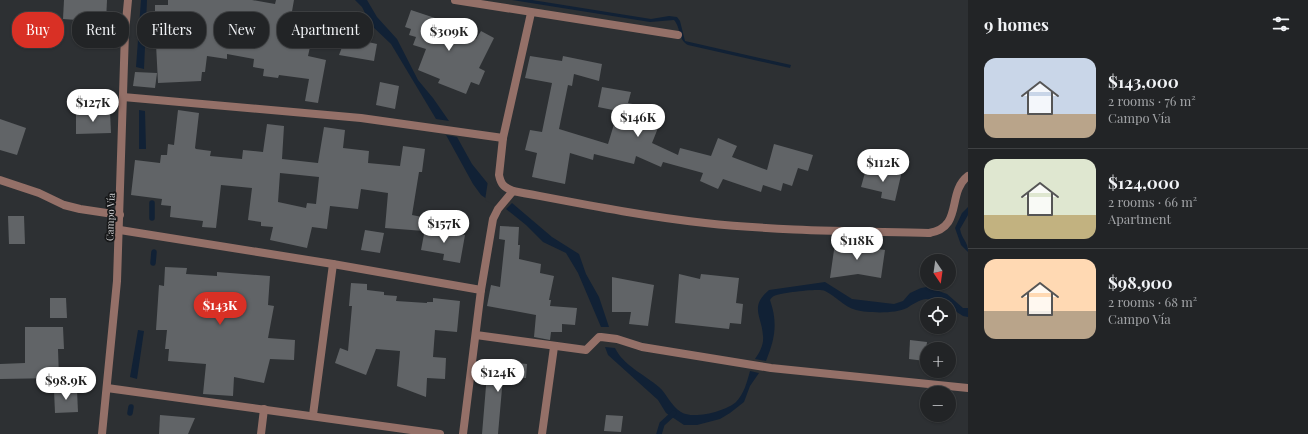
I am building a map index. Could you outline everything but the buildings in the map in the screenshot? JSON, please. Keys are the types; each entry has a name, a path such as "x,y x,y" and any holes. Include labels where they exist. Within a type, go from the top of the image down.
{"street":[{"name":"Campo Vía","path":"102,434 120,230 123,97 128,0"},
{"path":"455,0 678,35"},
{"path":"531,13 503,138 499,175 500,181 504,187 512,193 618,211 705,223 793,229 929,233 938,232 945,228 950,221 958,189 964,179 968,176"},
{"path":"123,97 361,118 503,138"},
{"path":"0,180 80,209 120,215"},
{"path":"463,434 476,335 480,290 493,219 498,209 512,193"},
{"path":"120,230 333,264 480,290"},
{"path":"313,415 333,264"},
{"path":"476,335 586,350 599,337 601,337 617,339 642,348 771,368 968,388"},
{"path":"542,434 554,346"},
{"path":"107,388 313,415 440,434"},
{"path":"261,434 264,409"}],"water":[{"path":"141,0 147,0 146,12 140,12"},
{"path":"355,0 367,0 377,17 397,39 418,80 449,121 436,119 391,44 373,27 373,12 364,12"},
{"path":"512,0 532,0 651,19 669,16 677,17 680,21 685,41 791,65 790,68 688,45 681,37 674,20 650,22"},
{"path":"137,48 145,48 144,69 136,67"},
{"path":"139,110 145,111 146,149 139,149"},
{"path":"446,135 457,137 472,164 489,185 494,204 481,195 473,184"},
{"path":"512,203 552,237 579,254 586,274 599,297 609,327 601,327 578,273 566,253 543,242 526,225 506,209"},
{"path":"968,207 968,215 960,229 967,245 968,252 961,245 955,228 962,213"},
{"path":"825,282 852,299 894,304 903,301 910,293 920,288 920,290 936,290 947,294 952,298 920,298 920,301 902,310 874,312 852,309 829,293 822,290 808,290 774,296 770,300 775,324 772,345 766,361 755,359 763,342 758,312 759,302 769,290"},
{"path":"956,302 963,308 968,308 968,317 956,312"},
{"path":"138,330 144,331 137,379 130,377"},
{"path":"605,347 615,348 623,360 659,387 674,407 686,414 701,415 717,411 731,405 736,402 745,388 750,371 759,373 750,386 744,402 730,413 720,419 697,425 684,425 666,413 658,400 608,355"}],"pier":[{"path":"488,181 503,195 495,206 485,200"}],"waterway":[{"path":"152,203 152,218"},
{"path":"153,263 154,252"},
{"path":"130,413 131,407"},
{"path":"659,434 662,424 674,413"}]}
